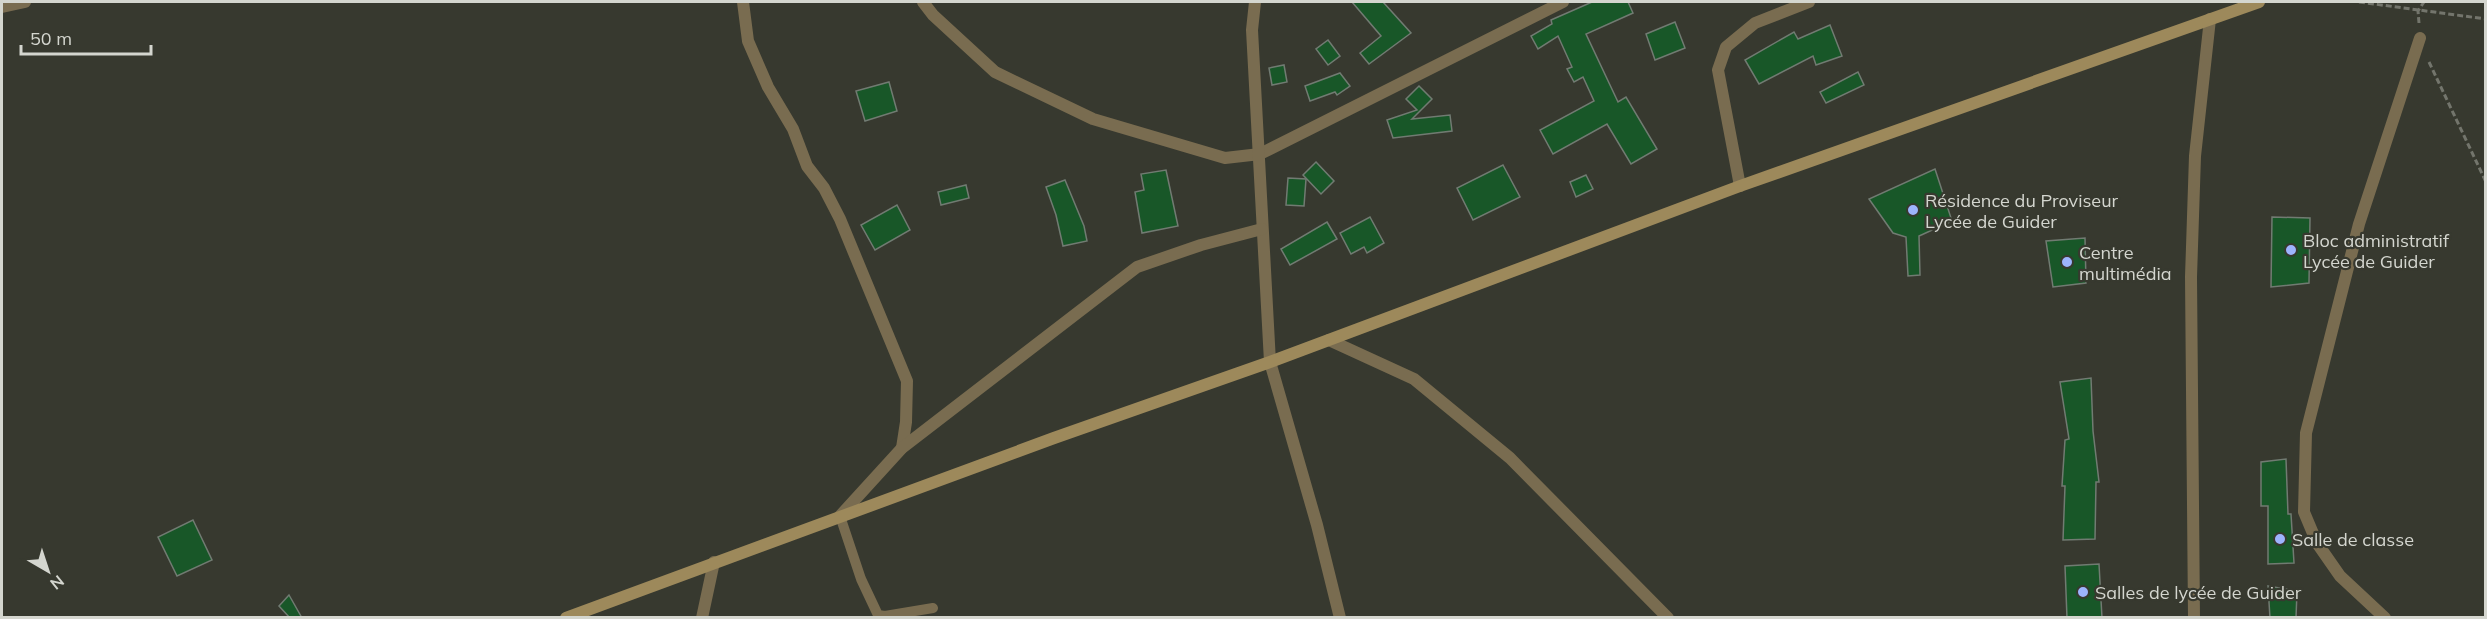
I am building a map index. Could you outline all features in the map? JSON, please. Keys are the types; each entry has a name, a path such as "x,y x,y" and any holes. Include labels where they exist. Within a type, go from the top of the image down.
{"main road":[{"path":"566,618 840,516 1270,362 1740,186 2258,2"}],"street":[{"path":"2,7 25,2"},
{"path":"743,2 748,41 768,87 793,129 807,166 824,188 840,219 907,381 906,422 902,448"},
{"path":"923,2 933,15 995,72 1093,119 1225,158 1260,154 1563,2"},
{"path":"1255,2 1251,30 1260,154 1270,362 1317,525 1340,618"},
{"path":"1740,186 1718,69 1726,47 1755,23 1809,2"},
{"path":"2194,618 2191,277 2195,156 2210,19"},
{"path":"2385,618 2340,576 2317,543 2304,512 2306,433 2359,224 2420,38"},
{"path":"840,516 902,448 1137,267 1201,245 1262,229"},
{"path":"1329,340 1414,379 1510,458 1668,618"},
{"path":"702,618 714,562"}],"lane":[{"path":"840,516 861,579 872,607 878,615 885,616 933,608"}],"path":[{"path":"2359,2 2486,19"},
{"path":"2424,2 2418,11 2420,38 2435,77 2486,182"}],"building":[{"path":"1352,2 1383,2 1411,33 1369,64 1360,53 1381,36"},
{"path":"1592,2 1628,2 1633,13 1586,34 1618,102 1626,97 1657,149 1631,164 1607,124 1553,154 1540,130 1594,101 1583,77 1574,82 1567,69 1572,67 1558,36 1538,49 1531,36 1552,24 1551,20"},
{"path":"1675,22 1685,48 1655,60 1646,34"},
{"path":"1830,25 1842,56 1816,65 1813,56 1759,84 1745,60 1794,32 1798,39"},
{"path":"1328,40 1340,56 1328,65 1316,49"},
{"path":"1284,65 1287,82 1272,85 1269,68"},
{"path":"1858,72 1864,85 1826,103 1820,92"},
{"path":"1340,73 1350,86 1337,95 1335,92 1310,101 1305,86"},
{"path":"889,82 897,111 865,121 856,91"},
{"path":"1419,86 1432,99 1412,119 1450,115 1452,131 1393,138 1387,120 1417,110 1406,99"},
{"path":"1316,162 1334,181 1321,194 1303,175"},
{"path":"1503,165 1520,197 1473,220 1457,188"},
{"name":"Résidence du Proviseur Lycée de Guider","path":"1935,169 1952,221 1919,236 1920,275 1908,276 1906,237 1893,233 1869,199"},
{"path":"1166,170 1178,226 1142,233 1135,192 1144,190 1141,174"},
{"path":"1586,175 1593,189 1576,197 1570,182"},
{"path":"1288,178 1306,179 1304,206 1286,205"},
{"path":"1065,180 1084,226 1087,241 1063,246 1056,215 1046,187"},
{"path":"966,185 969,198 941,205 938,192"},
{"path":"897,205 910,230 875,250 861,225"},
{"path":"1370,217 1384,243 1367,253 1364,247 1351,254 1340,233"},
{"name":"Bloc administratif Lycée de Guider","path":"2272,217 2310,218 2309,283 2271,287"},
{"path":"1327,222 1337,239 1290,265 1281,249"},
{"name":"Centre multimédia","path":"2085,238 2086,283 2053,287 2046,241"},
{"path":"2091,378 2093,431 2099,482 2096,482 2095,539 2063,540 2065,486 2062,486 2065,440 2069,439 2060,382"},
{"path":"2286,459 2288,514 2291,514 2294,563 2268,564 2268,506 2261,506 2261,462"},
{"path":"193,520 212,560 177,576 158,537"},
{"name":"Salles de lycée de Guider","path":"2099,564 2102,618 2067,618 2065,566"},
{"name":"Salle de classe","path":"2268,586 2297,591 2296,618 2270,618"},
{"path":"289,595 302,618 290,618 279,606"}],"place":[{"name":"Résidence du Proviseur Lycée de Guider","path":"1913,210"},
{"name":"Bloc administratif Lycée de Guider","path":"2291,250"},
{"name":"Centre multimédia","path":"2067,262"},
{"name":"Salle de classe","path":"2280,539"},
{"name":"Salles de lycée de Guider","path":"2083,592"}]}
